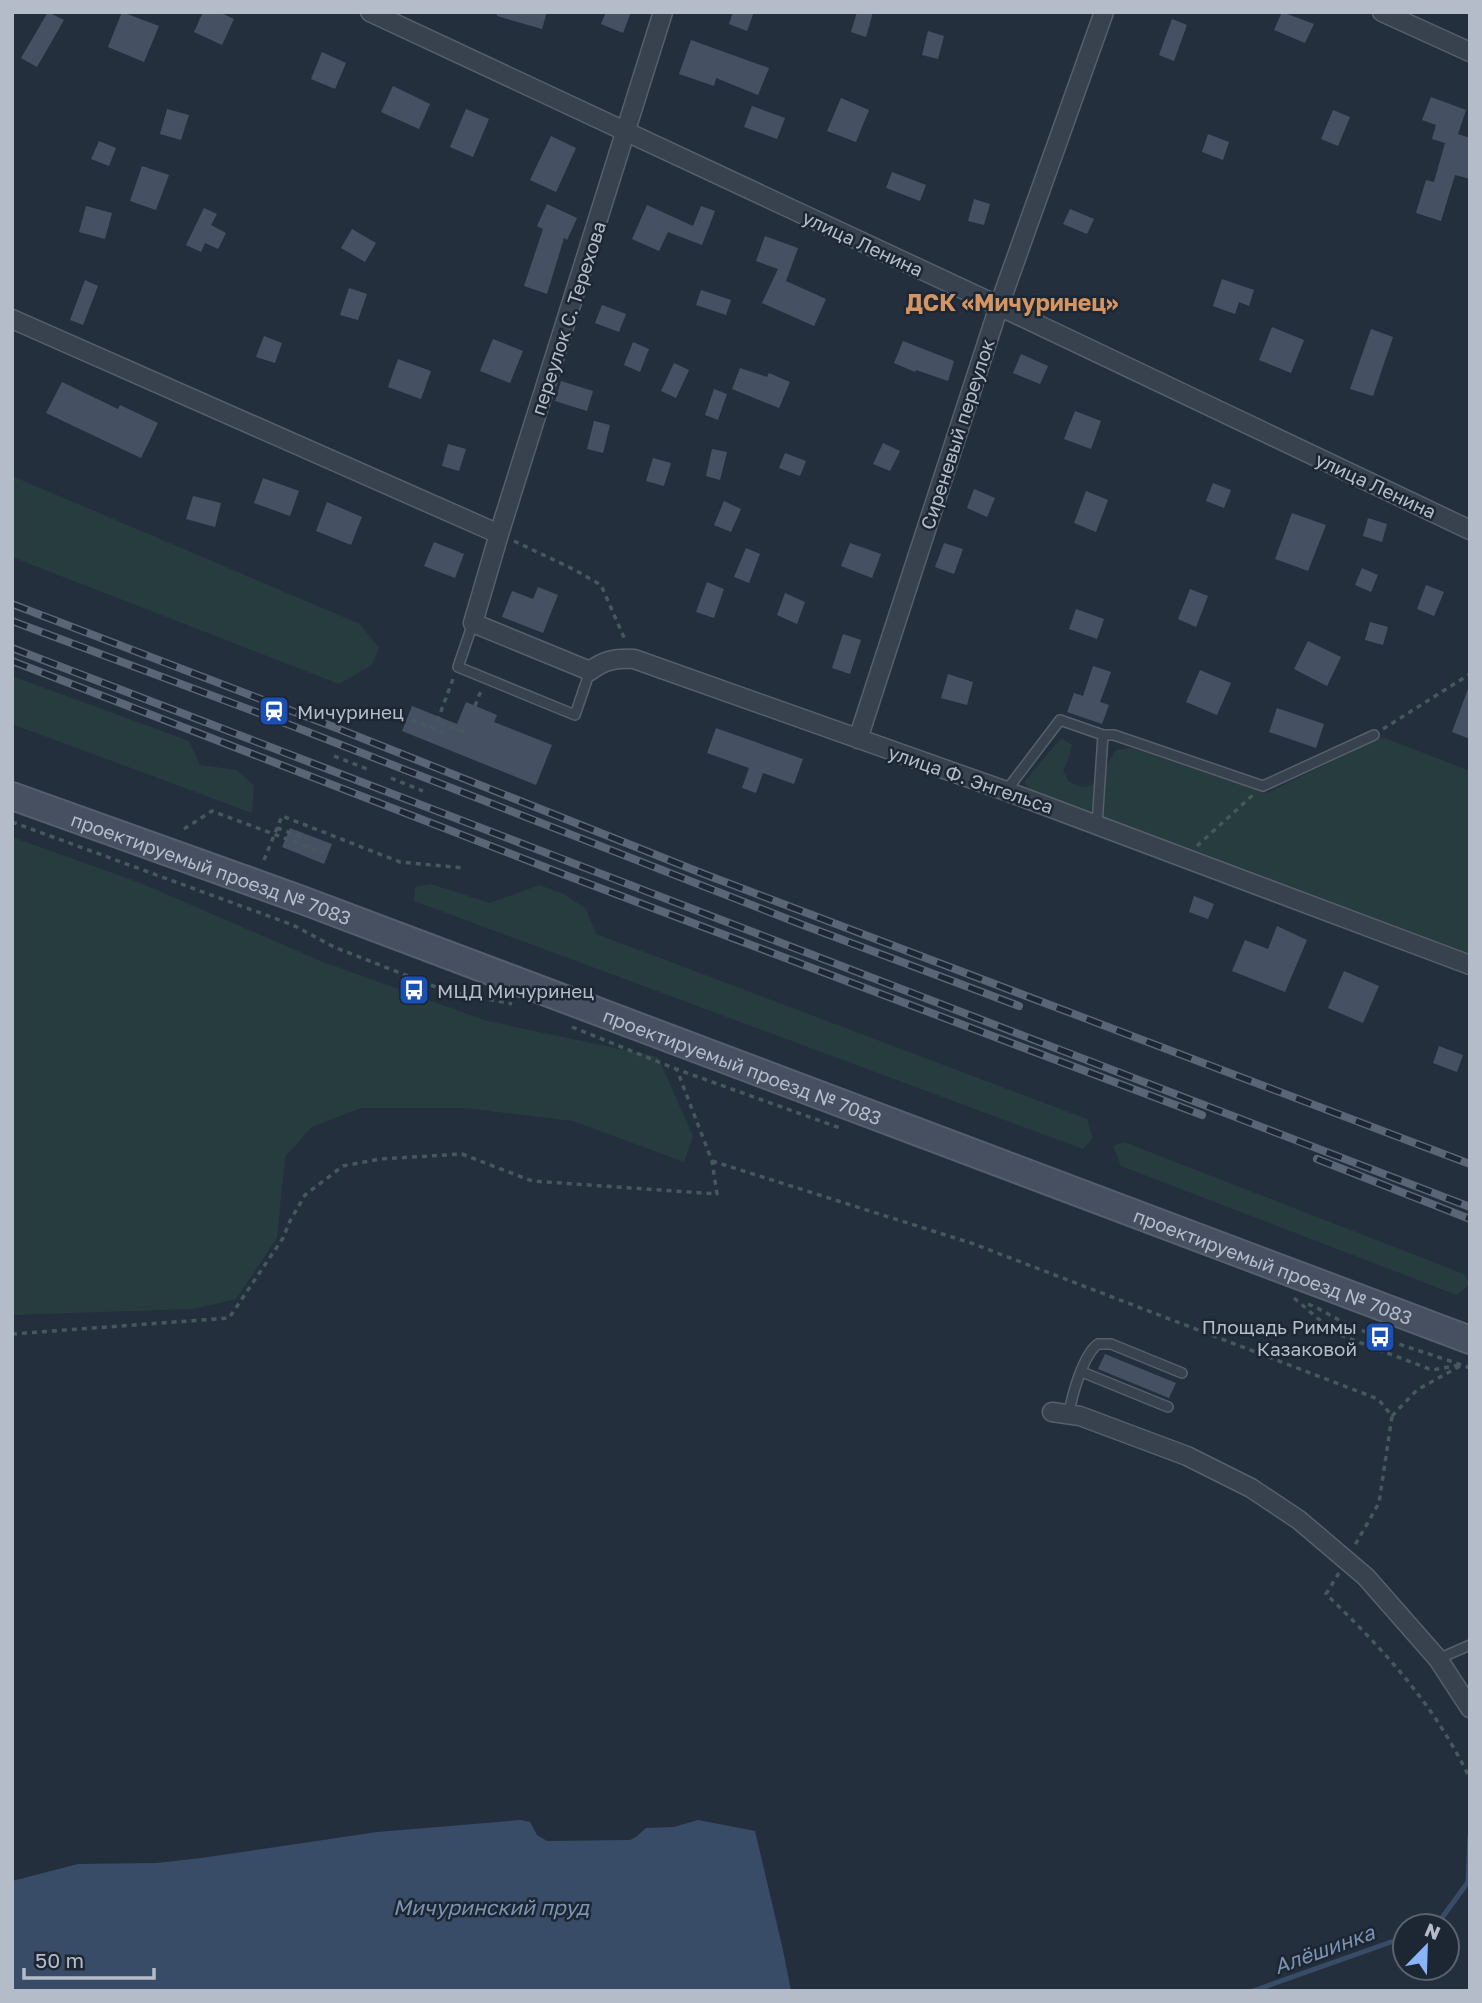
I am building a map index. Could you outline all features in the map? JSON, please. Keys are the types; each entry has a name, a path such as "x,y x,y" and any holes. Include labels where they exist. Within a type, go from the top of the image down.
{"main road":[{"name":"проектируемый проезд № 7083","path":"12,796 315,905 1470,1340"}],"street":[{"name":"улица Ленина","path":"370,12 1470,530"},
{"name":"переулок С. Терехова","path":"473,623 663,12"},
{"name":"Сиреневый переулок","path":"858,740 999,306 1104,12"},
{"path":"1382,12 1470,52"},
{"path":"12,320 499,534"},
{"path":"473,623 590,671"},
{"name":"улица Ф. Энгельса","path":"590,671 601,663 617,658 634,659 1006,790 1470,965"},
{"path":"1060,1413 1187,1456 1279,1506 1366,1577 1438,1659 1470,1709"}],"lane":[{"path":"473,623 458,667 575,715 590,671"},
{"path":"1006,790 1060,720 1103,735 1114,735 1263,786 1374,735"},
{"path":"1097,825 1103,735"},
{"path":"1060,1413 1093,1348 1104,1343 1182,1373"},
{"path":"1082,1372 1168,1407"},
{"path":"1438,1659 1470,1645"}],"path":[{"path":"499,534 601,584 634,659"},
{"path":"1374,735 1470,674"},
{"path":"412,720 447,734"},
{"path":"437,722 465,732"},
{"path":"334,756 367,769"},
{"path":"391,778 424,791"},
{"path":"1186,856 1263,786"},
{"path":"184,829 212,811 324,853"},
{"path":"264,860 282,816 400,862 464,868"},
{"path":"12,822 293,925 334,947 446,991 519,1005"},
{"path":"277,828 307,839"},
{"path":"567,1025 676,1069 847,1130"},
{"path":"12,1334 229,1318 284,1238 305,1195 343,1166 380,1159 462,1154 531,1181 717,1194 712,1161 676,1069"},
{"path":"712,1161 974,1244 1378,1399 1392,1416"},
{"path":"1461,1365 1432,1370 1335,1333 1294,1298 1332,1314 1344,1323 1426,1355 1442,1357 1470,1368"},
{"path":"1461,1365 1417,1390 1392,1416 1379,1503 1326,1594 1376,1643 1412,1685 1436,1718 1470,1779"}],"green space":[{"path":"12,476 360,624 379,648 372,665 339,684 12,557"},
{"path":"12,676 189,741 200,765 237,770 254,786 252,813 12,724"},
{"path":"1382,737 1470,771 1470,954 1031,791 1024,782 1061,738 1072,745 1063,771 1069,782 1082,787 1096,784 1116,750 1131,748 1267,793"},
{"path":"12,837 143,884 323,962 487,1021 658,1057 693,1136 684,1162 573,1121 464,1108 361,1108 312,1127 285,1157 277,1238 236,1299 193,1309 12,1315"},
{"path":"431,884 490,903 539,885 564,894 586,909 596,934 1087,1119 1093,1138 1083,1149 414,901 415,887"},
{"path":"1124,1142 1464,1274 1470,1284 1457,1295 1121,1166 1113,1146"}],"water":[{"name":"Мичуринский пруд","path":"521,1820 530,1822 537,1835 547,1841 630,1840 646,1828 674,1827 698,1820 755,1831 791,1991 12,1991 12,1881 78,1864 157,1863 377,1832"}],"building":[{"path":"48,12 64,20 37,67 21,58"},
{"path":"122,12 159,26 144,62 108,47"},
{"path":"203,12 219,12 234,19 222,45 194,32"},
{"path":"497,12 547,12 542,29 497,16"},
{"path":"606,12 631,12 623,33 601,24"},
{"path":"733,12 754,12 747,31 729,24"},
{"path":"857,12 873,12 866,37 851,32"},
{"path":"1282,12 1314,24 1305,43 1274,30"},
{"path":"1172,19 1187,25 1174,61 1159,55"},
{"path":"928,31 944,36 938,59 922,55"},
{"path":"691,40 769,68 758,95 716,78 714,86 679,74"},
{"path":"322,52 346,63 335,89 311,79"},
{"path":"393,86 430,104 419,129 381,112"},
{"path":"1431,97 1466,110 1458,134 1470,138 1470,179 1455,175 1441,221 1416,213 1426,180 1434,182 1445,143 1432,139 1436,125 1422,120"},
{"path":"841,98 869,110 856,142 827,131"},
{"path":"752,106 785,118 777,139 744,127"},
{"path":"167,109 189,115 181,140 160,134"},
{"path":"466,109 489,119 473,157 450,147"},
{"path":"1333,110 1350,117 1338,146 1321,139"},
{"path":"1208,134 1229,142 1223,160 1202,152"},
{"path":"551,136 576,148 556,192 530,180"},
{"path":"99,141 116,148 109,166 91,159"},
{"path":"142,166 169,175 156,210 130,201"},
{"path":"892,172 926,185 920,201 886,188"},
{"path":"974,199 990,204 984,225 968,221"},
{"path":"547,204 577,218 567,240 564,238 547,294 524,286 543,229 537,226"},
{"path":"647,205 693,226 701,206 715,211 702,245 668,232 659,251 632,239"},
{"path":"86,206 112,213 105,239 79,232"},
{"path":"204,208 217,214 211,225 226,233 218,249 205,243 201,252 186,245"},
{"path":"1070,209 1094,219 1087,234 1063,224"},
{"path":"352,229 376,243 365,262 341,248"},
{"path":"765,236 798,248 786,281 826,299 814,326 762,303 778,269 756,261"},
{"path":"1222,279 1254,290 1249,306 1239,302 1235,314 1213,306"},
{"path":"85,280 98,286 83,325 70,320"},
{"path":"349,288 367,294 358,320 340,315"},
{"path":"701,290 731,300 726,315 696,305"},
{"path":"602,305 626,314 619,332 595,323"},
{"path":"1272,327 1304,340 1291,373 1259,360"},
{"path":"1371,329 1393,337 1373,396 1350,389"},
{"path":"264,336 282,343 275,363 256,357"},
{"path":"493,339 523,351 510,383 480,371"},
{"path":"903,341 954,361 948,381 894,363"},
{"path":"633,342 649,349 640,372 624,365"},
{"path":"1021,354 1048,366 1040,384 1013,373"},
{"path":"398,359 431,371 421,399 388,387"},
{"path":"674,363 689,370 676,398 661,391"},
{"path":"740,368 767,377 769,373 790,382 779,408 732,389"},
{"path":"561,381 593,391 587,411 555,401"},
{"path":"62,382 118,409 120,405 158,423 141,458 46,413"},
{"path":"714,389 727,394 718,420 705,415"},
{"path":"1075,411 1101,421 1091,449 1064,439"},
{"path":"594,421 610,425 603,453 587,449"},
{"path":"883,443 900,451 890,471 873,464"},
{"path":"448,444 466,449 459,471 442,466"},
{"path":"712,449 727,452 720,480 706,476"},
{"path":"785,453 806,461 800,476 779,468"},
{"path":"653,458 671,463 664,486 646,481"},
{"path":"263,478 299,491 290,516 254,503"},
{"path":"1213,483 1231,490 1224,508 1206,501"},
{"path":"974,489 995,498 987,517 967,508"},
{"path":"1086,491 1108,500 1096,532 1074,523"},
{"path":"193,496 221,503 215,527 186,519"},
{"path":"724,501 741,509 731,532 714,525"},
{"path":"327,502 362,517 351,545 316,531"},
{"path":"1292,513 1326,525 1308,571 1275,559"},
{"path":"1368,518 1387,524 1382,542 1363,536"},
{"path":"434,542 464,554 455,578 424,566"},
{"path":"850,543 881,554 872,578 841,566"},
{"path":"944,543 963,549 954,574 935,567"},
{"path":"746,548 760,554 749,583 734,577"},
{"path":"1362,568 1378,575 1371,592 1355,585"},
{"path":"707,582 724,589 714,618 696,612"},
{"path":"1426,585 1444,592 1434,616 1417,609"},
{"path":"538,587 558,595 543,633 502,617 512,591 533,599"},
{"path":"1190,589 1208,596 1196,627 1178,619"},
{"path":"785,593 805,602 797,624 777,615"},
{"path":"1076,609 1104,619 1097,639 1069,629"},
{"path":"1370,622 1388,627 1383,645 1365,640"},
{"path":"843,634 861,640 850,674 832,668"},
{"path":"1308,641 1341,657 1327,686 1294,669"},
{"path":"1093,666 1111,672 1100,702 1109,705 1102,724 1067,712 1074,693 1083,696"},
{"path":"1200,670 1231,683 1217,715 1186,702"},
{"path":"948,674 973,682 967,705 941,698"},
{"path":"1468,689 1470,690 1470,739 1452,732"},
{"path":"466,702 497,715 494,722 552,745 536,785 402,731 412,706 457,724"},
{"path":"1277,708 1324,724 1316,748 1269,732"},
{"path":"716,728 803,759 794,784 763,773 756,793 742,788 749,768 707,753"},
{"path":"290,828 332,844 324,864 282,847"},
{"path":"1194,896 1214,904 1208,919 1189,912"},
{"path":"1277,926 1307,940 1285,992 1232,971 1245,940 1268,949"},
{"path":"1344,971 1379,986 1363,1023 1328,1008"},
{"path":"1439,1046 1463,1055 1457,1072 1433,1063"},
{"path":"1105,1354 1176,1383 1169,1398 1098,1369"}],"waterway":[{"name":"Алёшинка","path":"1446,1912 1468,1882 1470,1836"},
{"name":"Алёшинка","path":"1253,1991 1391,1942"}],"railway":[{"path":"12,604 339,729 704,874 1470,1164"},
{"path":"12,621 272,718 803,925 1019,1006"},
{"path":"12,648 1470,1207"},
{"path":"12,661 568,876 1202,1115"},
{"path":"1317,1159 1470,1219"}],"place":[{"name":"Мичуринец","path":"274,711"},
{"name":"МЦД Мичуринец","path":"414,990"},
{"name":"Площадь Риммы Казаковой","path":"1380,1337"}],"district":[{"name":"ДСК «Мичуринец»","path":"1012,302"}]}
